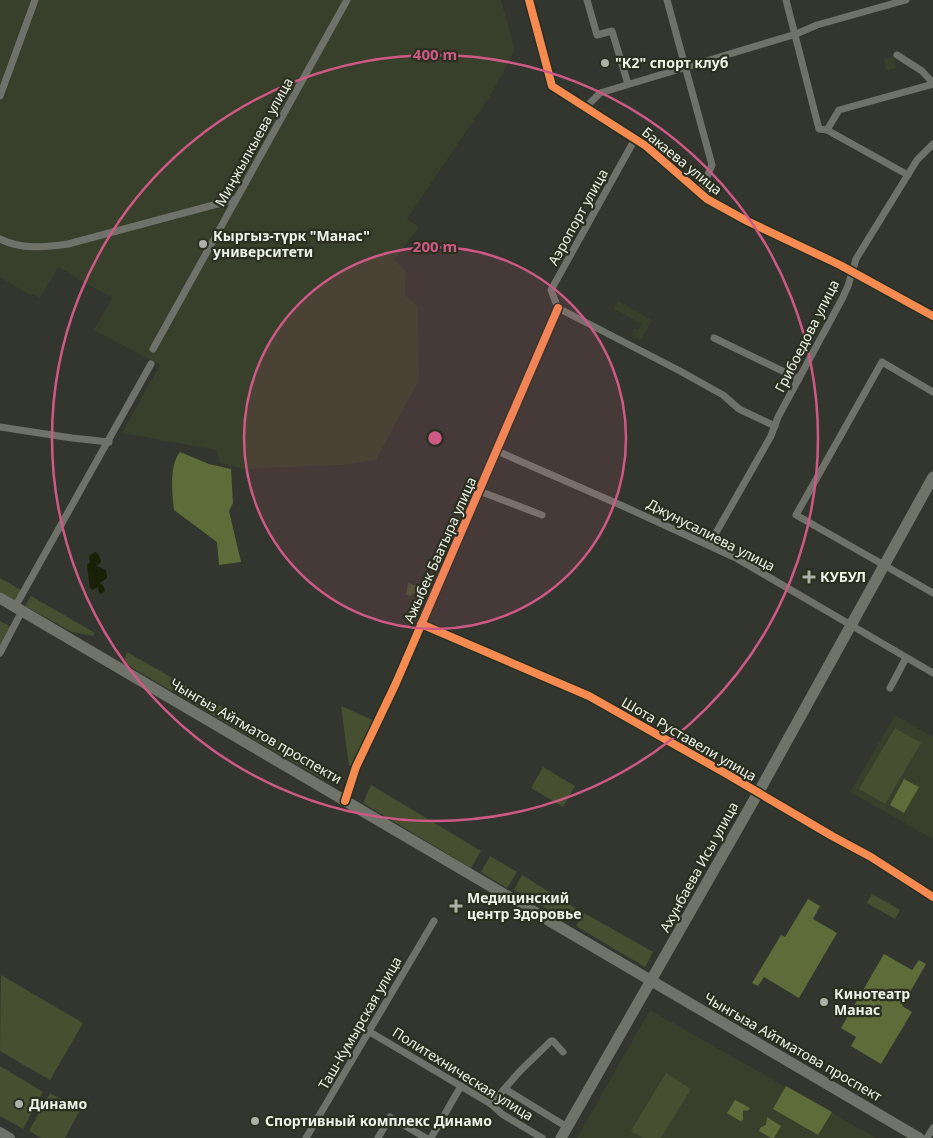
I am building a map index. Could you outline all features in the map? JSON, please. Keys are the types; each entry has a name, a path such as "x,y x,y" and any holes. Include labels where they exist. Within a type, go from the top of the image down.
{"main road":[{"name":"Ахунбаева Исы улица","path":"561,1138 758,793 933,477"},
{"name":"Чынгыз Айтматов проспекти","path":"0,598 652,981"},
{"name":"Чынгыза Айтматова проспект","path":"652,981 919,1138"},
{"path":"0,1132 10,1138"}],"street":[{"path":"0,96 35,0"},
{"name":"Миңжылкыева улица","path":"153,349 348,0"},
{"name":"Бакаева улица","path":"529,0 552,86 646,146 707,199 747,221 852,272 933,316"},
{"path":"587,0 597,35 612,31 628,84"},
{"path":"667,0 712,166 700,193"},
{"path":"786,0 819,129 827,130 908,175"},
{"path":"586,107 600,93 796,34 817,25 906,0"},
{"path":"827,130 839,110 933,84 922,71 897,55"},
{"name":"Аэропорт улица","path":"558,308 552,290 635,139"},
{"name":"Грибоедова улица","path":"708,545 771,436 778,417 842,299 856,259 917,160 933,144"},
{"path":"0,239 10,244 25,247 68,244 236,199"},
{"path":"558,308 680,371 723,395 739,409 775,426"},
{"name":"Ажыбек Баатыра улица","path":"345,801 356,767 396,683 558,308"},
{"path":"714,338 799,379"},
{"path":"933,392 882,362 796,516 933,593"},
{"path":"0,653 18,609 151,364"},
{"path":"0,427 109,442"},
{"name":"Джунусалиева улица","path":"496,451 736,558 933,673"},
{"path":"479,491 542,515"},
{"name":"Шота Руставели улица","path":"421,624 588,696 725,772 758,793 871,857 933,896"},
{"path":"890,688 906,658"},
{"name":"Таш-Кумырская улица","path":"306,1138 434,921"},
{"name":"Политехническая улица","path":"370,1032 491,1104 502,1114 542,1138"},
{"path":"491,1104 551,1041 563,1052"},
{"path":"431,1138 461,1086"},
{"path":"505,1089 567,1126"},
{"path":"378,1138 390,1117 426,1138"},
{"path":"927,1138 933,1128"}],"shaded area":[{"name":"Кыргыз-түрк \"Манас\" университети","path":"0,0 501,0 515,50 492,93 407,219 419,227 394,260 406,271 405,295 418,306 419,380 376,460 342,465 244,469 220,463 216,450 122,433 160,365 94,330 112,298 58,267 40,298 32,294 31,296 0,277"},
{"path":"894,57 896,68 886,70 884,59"},
{"path":"618,301 652,320 641,340 631,334 634,328 638,330 642,324 614,309"},
{"path":"95,552 99,555 101,562 97,566 106,570 107,578 100,583 105,591 101,594 98,587 93,590 90,588 87,565 90,562 89,556"},
{"path":"0,578 21,590 14,601 0,592"},
{"path":"408,583 423,588 422,592 414,593 410,596 406,595"},
{"path":"31,596 95,633 93,636 72,632 25,606"},
{"path":"0,621 11,627 0,649"},
{"path":"127,652 326,767 326,777 319,777 124,663"},
{"path":"341,706 375,721 353,767 349,766"},
{"path":"895,715 933,737 933,839 850,792"},
{"path":"895,728 921,743 885,804 859,789"},
{"path":"543,767 575,786 563,807 531,788"},
{"path":"371,785 481,851 471,868 363,803"},
{"path":"490,856 517,872 507,888 481,872"},
{"path":"522,875 577,909 570,922 514,890"},
{"path":"872,894 900,910 895,919 867,903"},
{"path":"584,913 653,952 645,967 576,926"},
{"path":"1,975 83,1023 50,1080 0,1051"},
{"path":"650,1010 876,1138 577,1138"},
{"name":"Динамо","path":"0,1066 43,1092 23,1129 0,1116"},
{"path":"666,1073 691,1089 661,1138 643,1138 631,1131"},
{"name":"Динамо","path":"50,1093 80,1110 65,1138 41,1138 29,1131"}],"green space":[{"path":"180,452 209,464 231,469 233,503 229,511 241,562 219,565 217,542 174,510 173,472 174,464"},
{"path":"904,779 919,787 904,813 890,805"},
{"path":"808,899 820,906 813,919 837,933 799,998 764,977 758,986 752,983 781,935 785,937"},
{"path":"884,954 912,970 919,960 926,964 902,1006 912,1012 881,1064 851,1046 856,1037 841,1028"},
{"path":"786,1086 832,1112 818,1135 773,1109"},
{"path":"735,1100 750,1108 743,1111 743,1120 740,1121 727,1113"},
{"path":"767,1117 781,1126 774,1138 759,1131 761,1127 766,1125"}],"cycle path":[{"path":"529,0 552,86 646,146 707,199 747,221 840,265 933,316"},
{"path":"345,801 356,767 396,683 558,308"},
{"path":"421,624 589,696 871,857 933,897"}],"place":[{"name":"\"К2\" спорт клуб","path":"605,63"},
{"name":"Кыргыз-түрк \"Манас\" университети","path":"203,244"},
{"name":"КУБУЛ","path":"809,577"},
{"name":"Медицинский центр Здоровье","path":"456,906"},
{"name":"Кинотеатр Манас","path":"824,1002"},
{"name":"Динамо","path":"19,1104"},
{"name":"Спортивный комплекс Динамо","path":"255,1121"}]}
